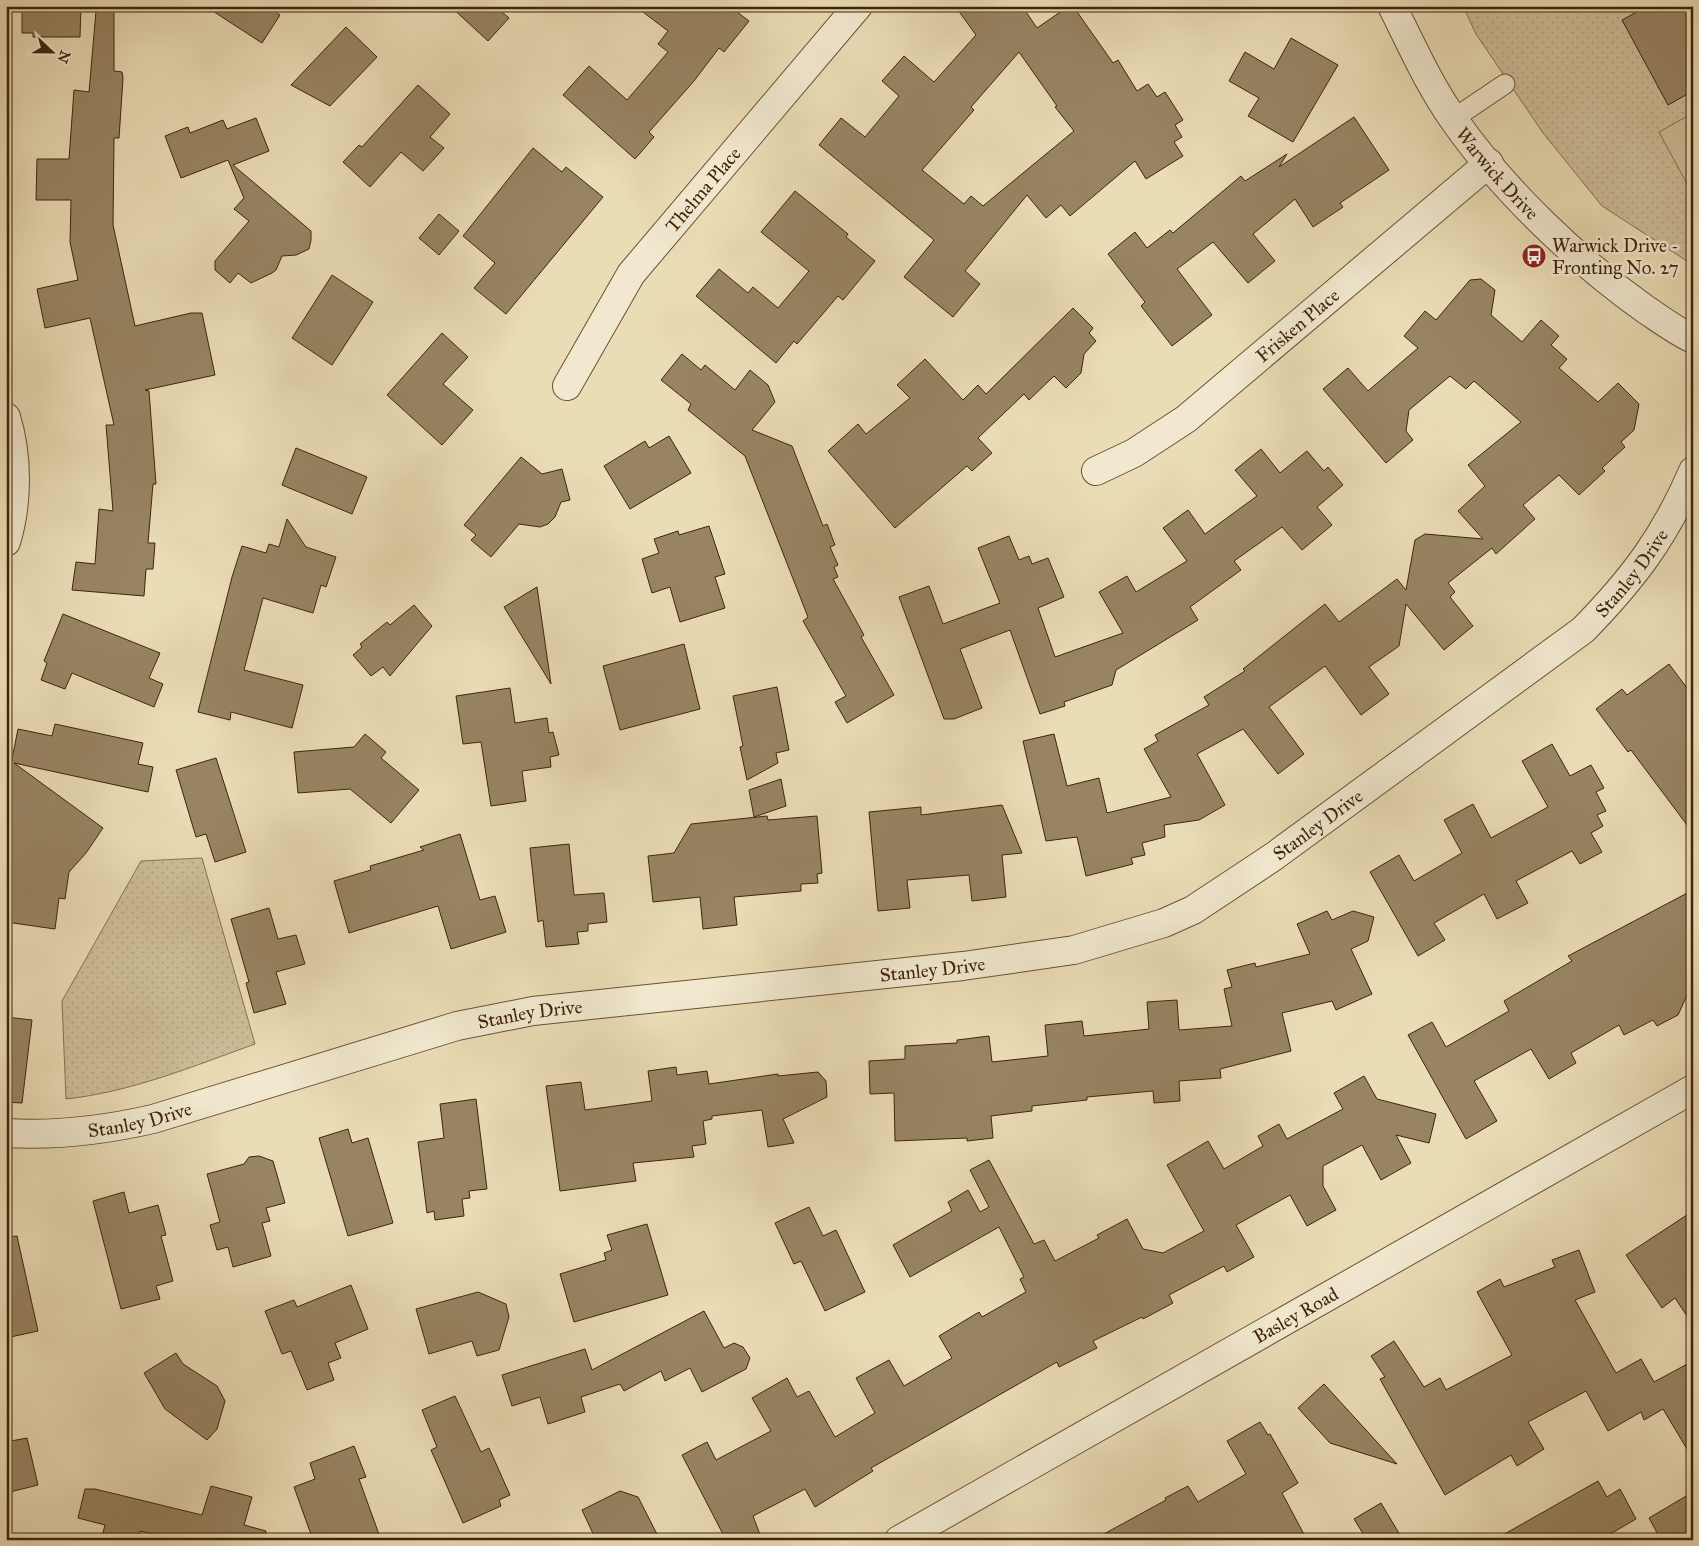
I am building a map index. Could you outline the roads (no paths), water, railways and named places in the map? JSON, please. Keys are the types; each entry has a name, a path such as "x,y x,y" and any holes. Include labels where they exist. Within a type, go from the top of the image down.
{"street":[{"name":"Thelma Place","path":"567,386 631,274 858,6"},
{"name":"Warwick Drive","path":"1392,6 1415,54 1453,119 1540,220 1601,277 1693,340"},
{"name":"Frisken Place","path":"1096,471 1134,453 1186,420 1489,163"},
{"path":"6,417 14,464 14,498 6,542"},
{"name":"Stanley Drive","path":"6,1133 67,1132 114,1128 153,1119 457,1026 533,1012 962,966 1074,950 1164,922 1192,910 1273,857 1584,630 1614,599 1644,562 1666,527 1693,471"},
{"name":"Basley Road","path":"899,1540 1693,1089"}],"lane":[{"path":"1453,119 1505,84"}],"place":[{"name":"Warwick Drive - Fronting No. 27","path":"1534,256"}]}
